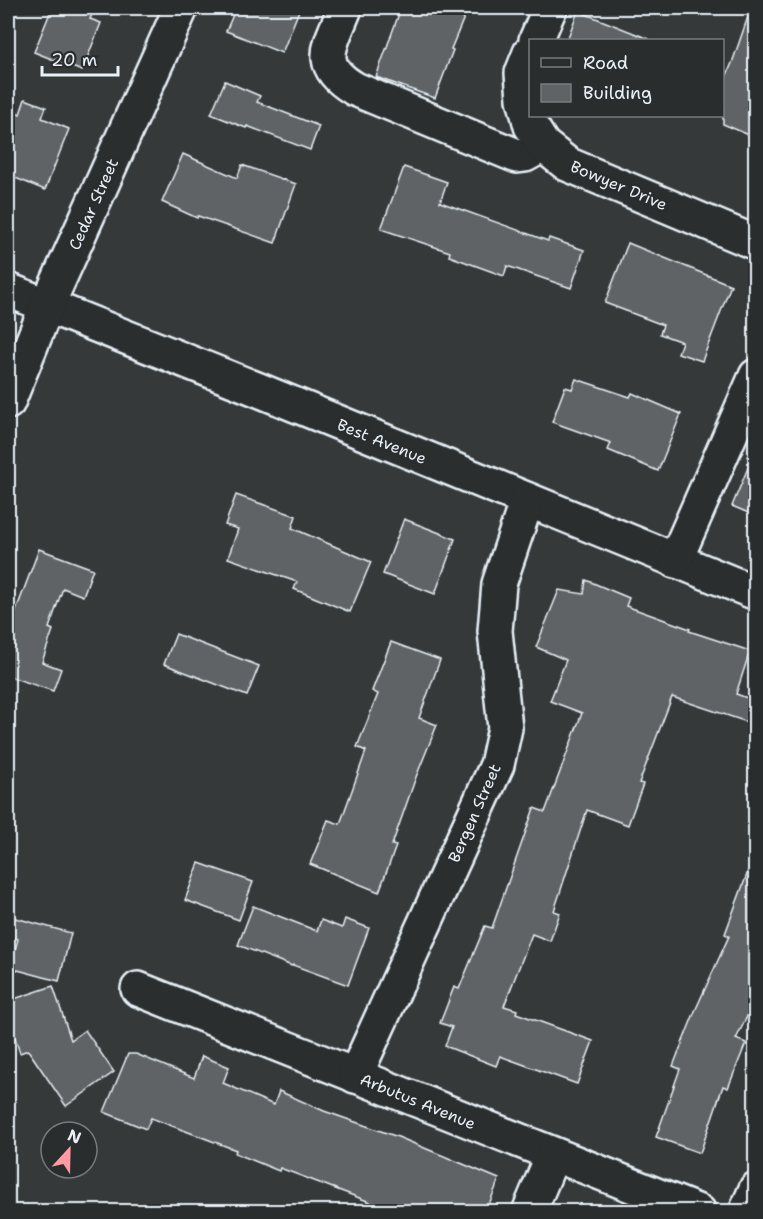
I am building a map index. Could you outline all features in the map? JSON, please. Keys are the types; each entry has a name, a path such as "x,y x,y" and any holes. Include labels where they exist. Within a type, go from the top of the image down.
{"street":[{"name":"Cedar Street","path":"8,402 47,306 181,8"},
{"path":"345,8 330,50 329,61 336,75 344,83 517,156 525,155 543,145"},
{"path":"536,39 550,8"},
{"name":"Bowyer Drive","path":"529,57 522,73 524,99 531,126 543,145 567,164 756,243"},
{"name":"Best Avenue","path":"8,290 756,593"},
{"path":"675,561 756,376"},
{"name":"Bergen Street","path":"355,1076 497,765 505,728 495,632 499,584 527,500"},
{"name":"Arbutus Avenue","path":"138,989 699,1212"},
{"path":"529,1212 553,1155"},
{"path":"746,1212 756,1189"}],"building":[{"path":"52,8 95,8 90,19 101,23 82,71 34,52"},
{"path":"236,8 300,8 282,53 226,31"},
{"path":"401,8 468,8 451,49 453,50 435,98 376,77"},
{"path":"751,8 756,8 756,138 723,124 724,82"},
{"path":"578,11 649,39 567,39"},
{"path":"225,81 260,96 257,102 319,126 310,150 211,114"},
{"path":"25,99 46,107 42,118 69,129 45,190 8,175 8,109 20,114"},
{"path":"183,154 237,178 242,165 296,184 275,243 198,216 197,218 162,202"},
{"path":"404,167 447,182 440,202 548,241 549,238 584,250 571,288 507,266 504,276 449,256 450,252 381,229"},
{"path":"628,243 731,285 702,361 678,353 682,342 660,334 663,325 605,303"},
{"path":"576,379 630,397 632,393 681,414 658,471 608,450 611,443 552,422 565,387 572,389"},
{"path":"756,451 756,516 732,506"},
{"path":"236,495 296,516 292,528 371,562 350,612 294,589 297,582 228,558 238,529 225,525"},
{"path":"404,519 455,539 435,594 383,574"},
{"path":"39,549 93,569 83,596 63,588 49,628 53,630 42,662 61,669 53,691 8,676 8,614 14,616"},
{"path":"586,580 629,598 626,606 690,629 689,631 750,651 736,694 756,701 756,725 672,697 639,783 643,784 628,825 587,810 554,911 560,913 550,941 532,934 504,1006 517,1010 516,1013 593,1041 577,1084 500,1056 496,1066 445,1046 452,1027 440,1023 454,987 459,989 485,926 492,928 534,808 545,812 582,713 550,701 566,660 536,647 559,590 584,594"},
{"path":"176,634 259,666 247,696 164,664"},
{"path":"391,642 440,660 419,718 437,725 392,845 396,846 379,892 310,864 328,820 340,824 366,751 357,747 378,694 372,691"},
{"path":"753,858 756,858 756,998 736,1039 746,1043 728,1088 723,1086 700,1153 656,1137 680,1069 673,1066 729,936 725,934"},
{"path":"199,863 253,882 239,920 185,900"},
{"path":"253,906 317,931 321,920 342,928 345,919 369,928 348,985 238,945"},
{"path":"8,916 71,933 59,981 10,968 18,939 8,937"},
{"path":"53,986 71,1040 85,1030 114,1072 66,1106 28,1050 20,1053 8,1016 8,1001"},
{"path":"128,1054 136,1054 194,1078 202,1056 229,1067 223,1083 274,1105 279,1091 324,1111 398,1137 499,1179 486,1212 366,1212 370,1202 280,1168 279,1171 235,1153 236,1150 151,1118 146,1129 104,1112"}]}
